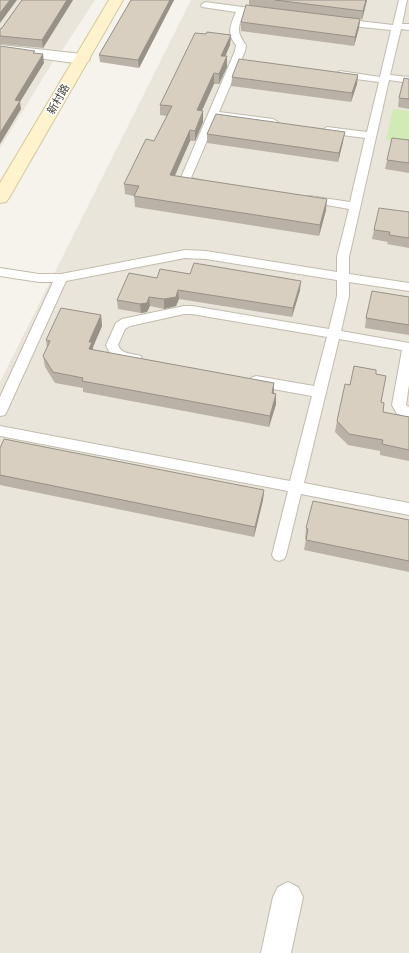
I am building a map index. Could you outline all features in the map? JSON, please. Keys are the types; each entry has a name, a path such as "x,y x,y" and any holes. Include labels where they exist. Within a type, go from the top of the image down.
{"street":[{"name":"新村路","path":"0,198 116,0"},
{"path":"0,49 82,59"},
{"path":"276,953 288,897"}],"lane":[{"path":"205,5 257,12"},
{"path":"279,555 343,296 343,257 384,79 401,27 404,5"},
{"path":"208,184 185,180 214,114 240,61 241,45 234,36 233,30 241,10"},
{"path":"334,21 401,27"},
{"path":"330,73 384,79 409,80"},
{"path":"214,114 284,124"},
{"path":"316,128 371,136"},
{"path":"301,198 354,206"},
{"path":"0,272 39,278 61,278 185,254 206,255 409,287"},
{"path":"0,411 61,278"},
{"path":"151,362 121,356 114,352 112,345 120,326 126,322 184,310 192,310 409,347 398,405 402,410 409,412"},
{"path":"243,378 319,392"},
{"path":"0,431 409,509"}],"shaded area":[{"path":"0,0 95,0 61,52 0,45"},
{"path":"191,0 409,0 409,953 0,953 0,382"},
{"path":"0,53 54,60 0,148"}],"green space":[{"path":"393,109 409,111 409,143 386,140"}],"building":[{"path":"0,0 10,0 0,13"},
{"path":"22,0 67,0 42,40 0,36 0,29"},
{"path":"131,0 170,0 138,60 99,55"},
{"path":"275,0 366,0 363,11"},
{"path":"246,5 360,19 355,37 241,22"},
{"path":"207,32 231,35 221,56 227,56 219,74 214,73 197,110 203,111 195,131 190,130 170,175 327,199 320,225 134,196 139,186 124,184 146,139 154,141 172,106 160,105 195,33 206,34"},
{"path":"0,46 35,51 33,53 43,54 15,100 20,101 0,133"},
{"path":"239,59 358,75 352,93 232,77"},
{"path":"404,78 409,79 409,99 399,98"},
{"path":"216,114 345,132 339,153 207,134"},
{"path":"392,138 409,140 409,163 387,160"},
{"path":"379,208 409,212 409,238 389,235 390,232 374,230"},
{"path":"194,263 301,281 293,308 178,290 176,297 164,299 149,297 147,303 140,304 117,300 129,273 157,278 160,269 190,274"},
{"path":"372,291 409,297 409,325 366,318"},
{"path":"61,308 101,315 89,342 92,342 89,349 274,383 272,393 276,394 270,416 82,381 83,378 53,372 43,356 50,341 46,340"},
{"path":"354,366 376,370 376,374 386,376 381,402 384,403 383,412 409,417 409,450 382,444 383,440 349,434 337,421 345,384 350,385"},
{"path":"4,439 264,490 255,527 0,475 0,448"},
{"path":"313,501 409,520 409,561 306,540 308,529 306,528"}]}
